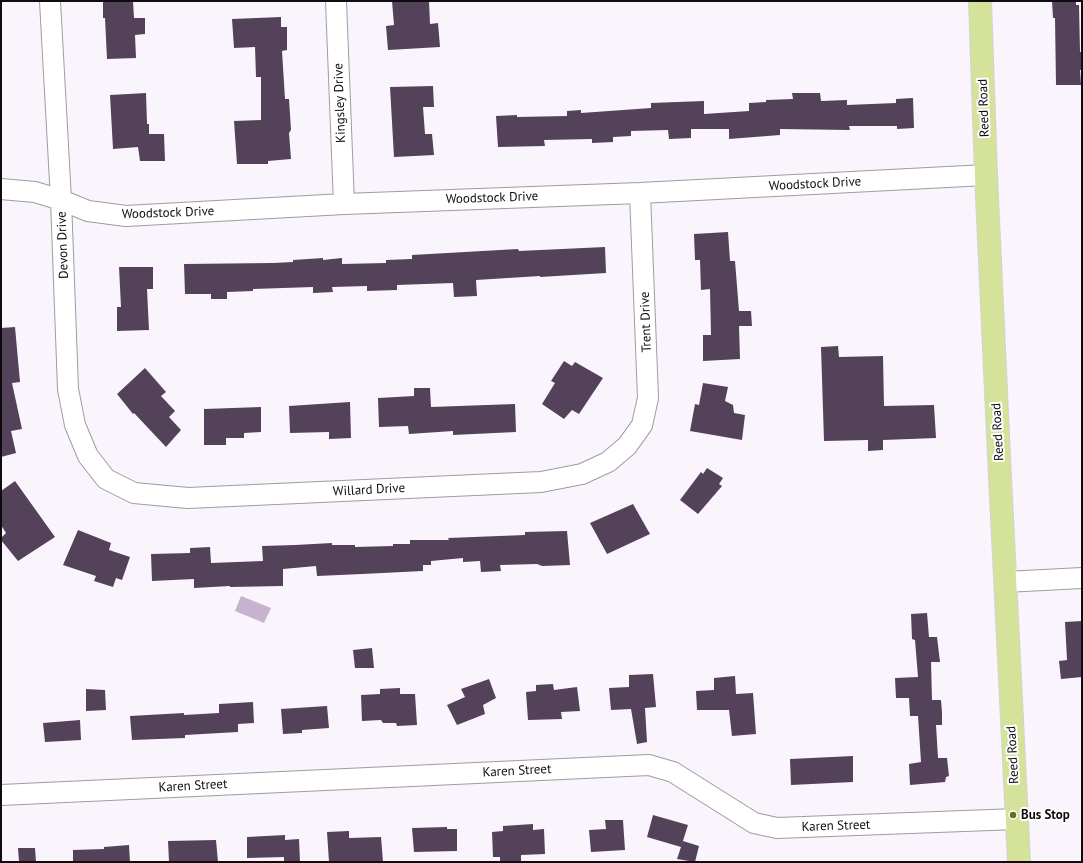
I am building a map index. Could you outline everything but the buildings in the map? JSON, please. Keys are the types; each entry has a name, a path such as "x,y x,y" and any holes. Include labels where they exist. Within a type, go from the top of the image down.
{"main road":[{"name":"Reed Road","path":"980,1 986,175 1019,862"}],"street":[{"name":"Devon Drive","path":"50,1 61,200 68,389 75,425 88,456 106,479"},
{"name":"Kingsley Drive","path":"336,1 344,204"},
{"name":"Woodstock Drive","path":"1,189 35,192 61,200 88,211 126,216 344,204 640,193 986,175"},
{"name":"Trent Drive","path":"627,446 642,424 648,398 640,193"},
{"name":"Willard Drive","path":"106,479 134,493 188,498 541,482 582,474 608,462 627,446"},
{"path":"1005,582 1082,578"},
{"name":"Karen Street","path":"1,795 649,765 674,772 754,823 777,828 1016,819"}],"shaded area":[{"path":"241,596 271,608 264,623 235,611"}],"place":[{"name":"Bus Stop","path":"1013,815"}]}
